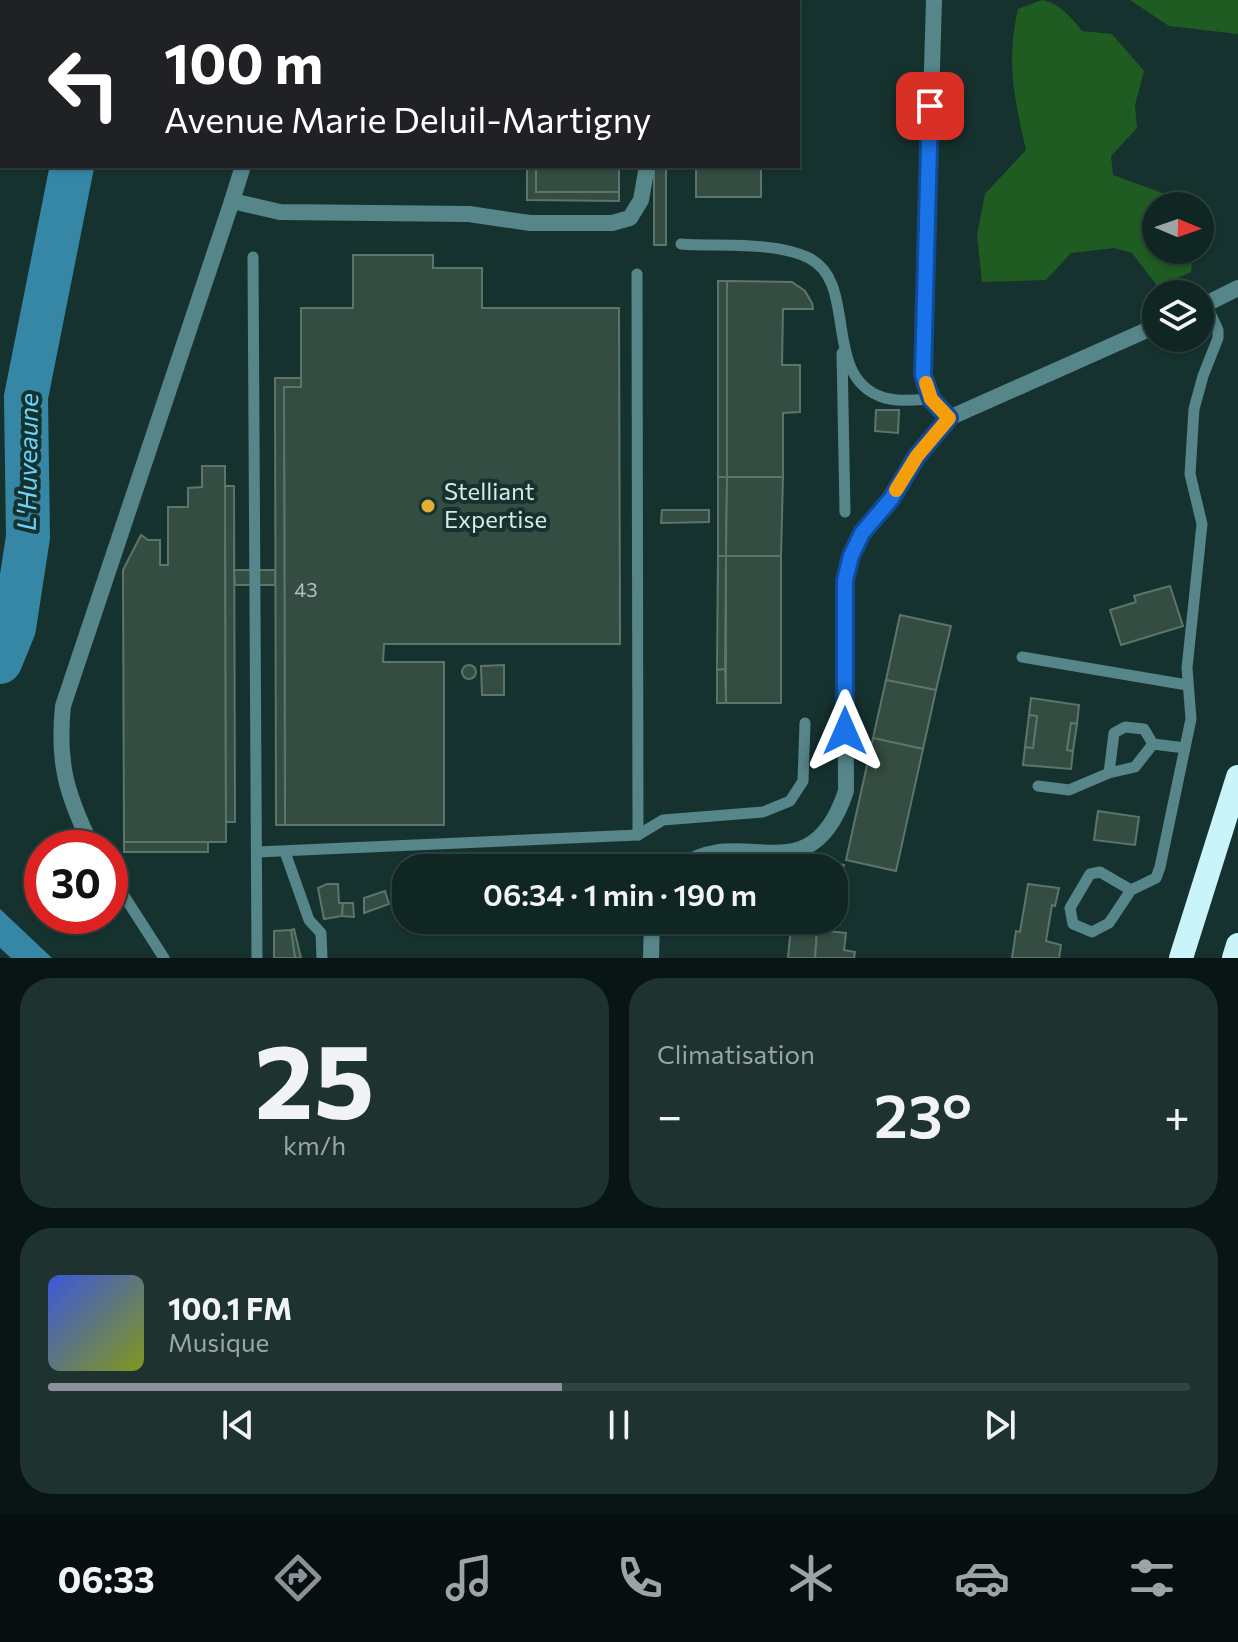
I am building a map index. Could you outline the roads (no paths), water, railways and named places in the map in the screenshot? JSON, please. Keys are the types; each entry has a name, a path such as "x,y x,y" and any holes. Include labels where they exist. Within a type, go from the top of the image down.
{"highway":[{"path":"1181,958 1238,777"},
{"path":"1234,958 1238,945"}],"street":[{"path":"934,0 923,375 931,399 949,418"},
{"path":"84,830 73,809 63,772 60,740 63,706 242,168"},
{"path":"232,201 280,212 469,214 530,223 612,223 630,218 641,200 647,168"},
{"path":"1214,300 1238,288"},
{"path":"705,854 796,851 822,838 837,817 846,791 845,580 851,556 862,533 891,499 917,456 949,418 1142,332"},
{"path":"651,958 652,934"}],"lane":[{"path":"681,244 784,249 810,258 824,269 839,313 842,344 845,512"},
{"path":"253,257 257,958"},
{"path":"637,274 638,835"},
{"path":"1214,323 1218,330 1214,348"},
{"path":"842,344 857,379 882,398 931,399"},
{"path":"1131,890 1100,872 1090,874 1070,908 1073,924 1092,932 1109,923 1131,890 1156,878 1191,719 1187,685 1202,524 1190,474 1194,409 1212,352"},
{"path":"1022,657 1187,685"},
{"path":"257,852 638,835 663,820 763,812 790,801 803,781 805,723"},
{"path":"1109,773 1114,733 1125,727 1144,729 1153,744"},
{"path":"1153,744 1185,748"},
{"path":"1038,786 1069,790 1109,773 1135,767 1153,744"},
{"path":"285,852 309,920 321,933 322,958"},
{"path":"128,902 164,958"}],"water":[{"path":"0,909 52,958 11,958 0,948"}],"waterway":[{"name":"L'Huveaune","path":"0,662 14,628 28,537 26,397 72,168"}],"place":[{"name":"Stelliant Expertise","path":"428,506"}]}
